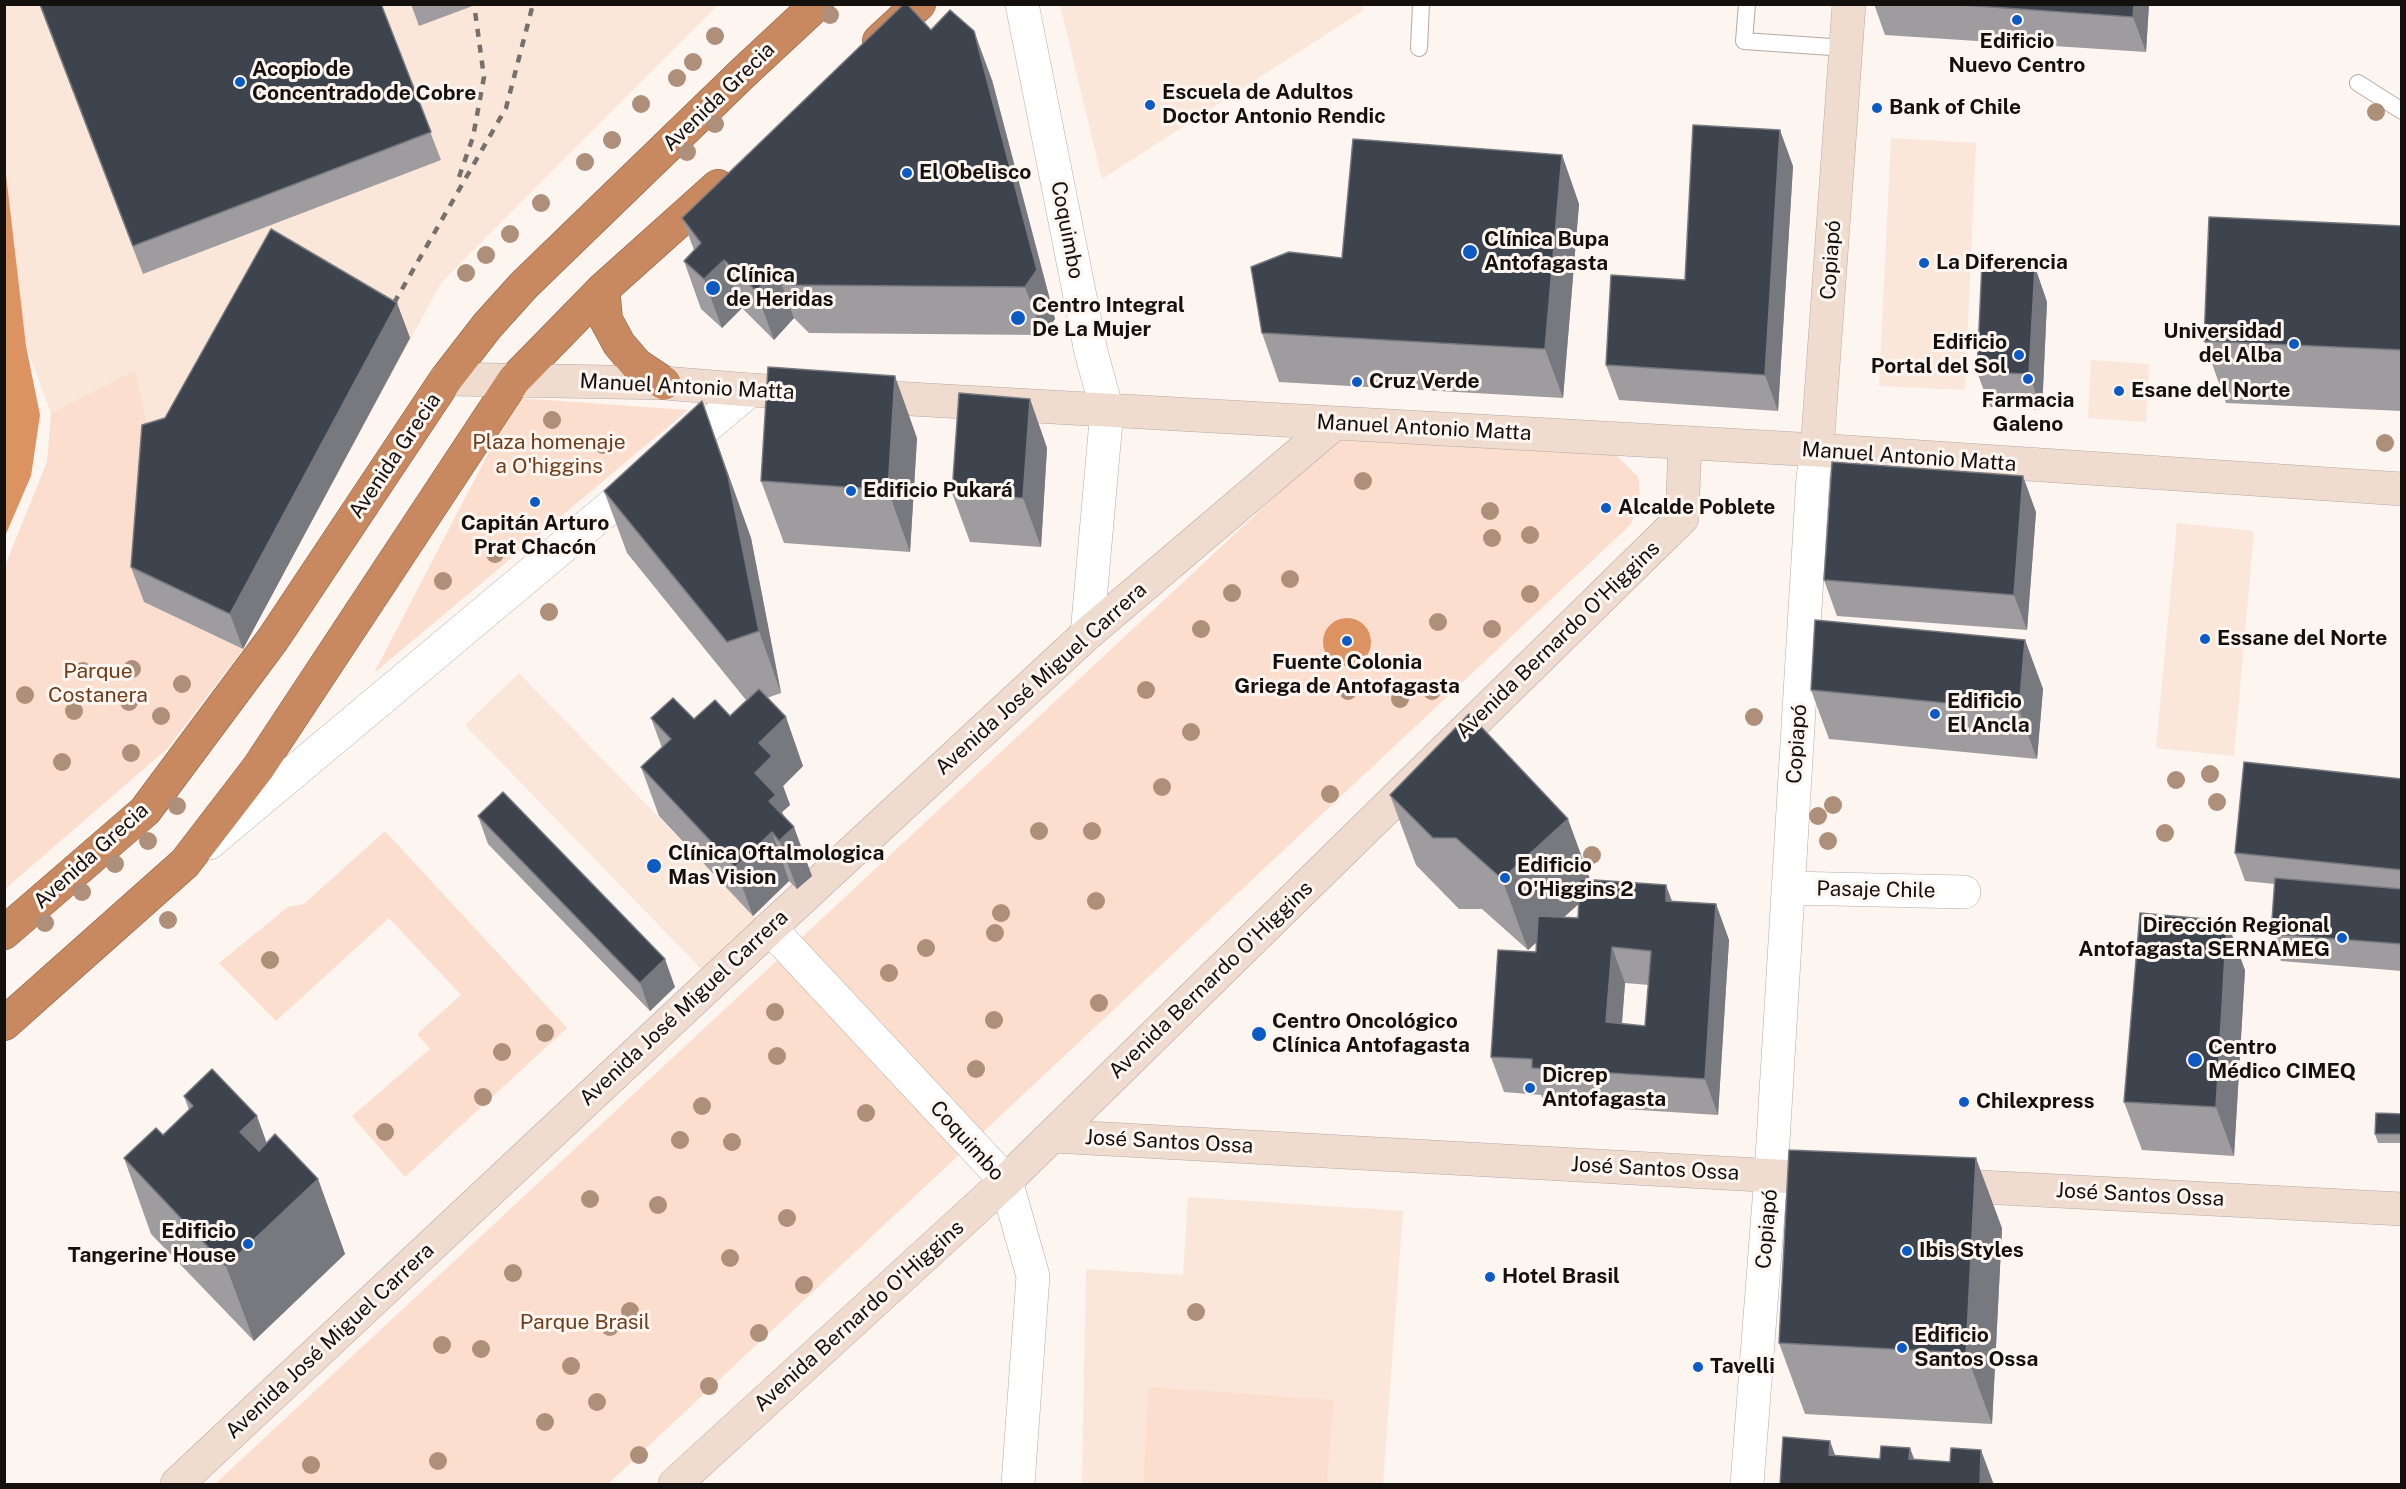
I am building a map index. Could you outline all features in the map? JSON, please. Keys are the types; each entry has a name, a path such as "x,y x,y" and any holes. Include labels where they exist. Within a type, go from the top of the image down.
{"highway":[{"name":"Avenida Grecia","path":"4,933 145,811 273,639 446,379 487,326 524,285 817,4"},
{"path":"858,60 919,4"},
{"path":"4,1024 185,863 258,768 514,380 603,289 743,163"},
{"path":"603,289 606,320 619,344 637,365 664,383"}],"main road":[{"name":"Copiapó","path":"1817,450 1849,4"},
{"name":"Manuel Antonio Matta","path":"446,379 664,383 750,390 1817,450 2402,489"},
{"name":"Avenida José Miguel Carrera","path":"177,1485 1087,634 1335,423"},
{"name":"Avenida Bernardo O'Higgins","path":"675,1485 1006,1181 1682,518 1685,443"},
{"name":"José Santos Ossa","path":"1052,1136 1857,1180"},
{"name":"José Santos Ossa","path":"1917,1183 2402,1209"}],"street":[{"name":"Coquimbo","path":"1022,4 1089,341 1107,410 1087,634"},
{"path":"185,863 750,390"},
{"name":"Copiapó","path":"1747,1485 1771,1175 1813,477 1817,450"},
{"name":"Pasaje Chile","path":"1788,888 1964,892"},
{"name":"Coquimbo","path":"770,928 1006,1181 1033,1276 1018,1485"}],"lane":[{"path":"1419,48 1421,4"},
{"path":"1747,4 1744,41 1846,48"},
{"path":"2358,83 2402,111"}],"shaded area":[{"path":"4,5 718,5 441,283 243,649 144,602 135,372 51,413 26,346 5,166"},
{"name":"Escuela de Adultos Doctor Antonio Rendic","path":"1060,5 1361,5 1364,10 1102,179"},
{"path":"1891,138 1976,143 1965,390 1879,386"},
{"path":"5,166 26,346 40,415 31,476 5,536"},
{"name":"Esane del Norte","path":"2091,360 2149,364 2146,422 2088,418"},
{"name":"Essane del Norte","path":"2177,523 2254,531 2234,756 2156,748"},
{"path":"1347,618 1364,625 1371,642 1364,659 1347,666 1330,659 1323,642 1330,625"},
{"name":"Clínica Oftalmologica Mas Vision","path":"519,673 760,922 706,974 465,725"},
{"path":"1188,1197 1403,1211 1383,1484 1082,1484 1086,1269 1183,1275"}],"green space":[{"name":"Parque Costanera","path":"135,371 155,460 144,602 243,649 167,749 5,889 4,568 47,462 51,413"},
{"name":"Plaza homenaje a O'higgins","path":"517,398 688,410 374,673"},
{"name":"Parque Brasil","path":"1340,436 1616,455 1638,477 1641,505 1629,526 608,1484 215,1484"},
{"path":"385,831 567,1028 405,1177 352,1116 430,1049 417,1034 461,995 389,918 276,1021 219,963 288,907 304,904"},
{"path":"1149,1387 1333,1400 1327,1484 1143,1484"}],"building":[{"name":"Acopio de Concentrado de Cobre","path":"40,4 381,4 431,132 133,246"},
{"name":"El Obelisco","path":"904,4 907,4 931,30 950,10 974,31 1037,270 1025,287 792,285 776,269 756,291 724,260 704,279 684,261 701,243 682,218"},
{"path":"1948,4 2134,4 2133,17"},
{"path":"1693,125 1780,130 1765,375 1606,365 1611,275 1685,280"},
{"name":"Clínica Bupa Antofagasta","path":"1353,139 1562,155 1545,349 1262,333 1251,267 1289,252 1342,258"},
{"path":"2209,217 2402,226 2402,350 2204,341"},
{"path":"271,229 397,303 230,614 131,567 142,425 165,418"},
{"path":"1982,263 2035,267 2029,374 1977,372"},
{"path":"768,367 895,376 888,490 761,481"},
{"path":"959,393 1030,399 1023,498 952,493"},
{"path":"702,401 728,476 759,631 727,642 604,491"},
{"path":"1832,462 2023,476 2014,595 1824,580"},
{"path":"1815,620 2025,640 2019,710 1811,690"},
{"path":"759,689 786,717 759,743 772,756 755,773 776,795 769,801 794,827 779,841 772,832 735,867 641,767 671,739 651,718 673,698 694,719 715,700 730,716"},
{"path":"1469,714 1568,819 1502,879 1456,838 1433,838 1390,795"},
{"path":"2244,762 2402,779 2402,870 2235,853"},
{"path":"503,792 665,959 640,983 478,816"},
{"path":"2275,878 2402,889 2402,944 2271,934"},
{"path":"1580,879 1666,885 1666,901 1716,904 1705,1079 1532,1068 1532,1059 1491,1057 1498,950 1536,952 1538,916 1578,918","holes":["1612,947 1651,951 1645,1026 1606,1022"]},
{"path":"2140,913 2227,921 2216,1107 2124,1102"},
{"path":"212,1069 257,1116 240,1132 259,1151 275,1134 318,1179 226,1266 124,1158 156,1128 163,1135 193,1106 184,1096"},
{"path":"2376,1113 2402,1114 2402,1134 2375,1134"},
{"path":"1789,1150 1976,1158 1966,1353 1779,1343"},
{"path":"1783,1437 1830,1441 1829,1455 1880,1459 1881,1446 1910,1448 1909,1459 1950,1462 1951,1448 1981,1450 1980,1485 1780,1485"}],"railway":[{"path":"459,177 473,137 484,77 474,4"},
{"path":"386,317 506,108 533,4"}],"place":[{"name":"Edificio Nuevo Centro","path":"2017,20"},
{"name":"Acopio de Concentrado de Cobre","path":"240,82"},
{"name":"Escuela de Adultos Doctor Antonio Rendic","path":"1150,105"},
{"name":"Bank of Chile","path":"1877,108"},
{"name":"El Obelisco","path":"907,173"},
{"name":"Clínica Bupa Antofagasta","path":"1470,252"},
{"name":"La Diferencia","path":"1924,263"},
{"name":"Clínica de Heridas","path":"713,288"},
{"name":"Centro Integral De La Mujer","path":"1018,318"},
{"name":"Universidad del Alba","path":"2294,344"},
{"name":"Edificio Portal del Sol","path":"2019,355"},
{"name":"Farmacia Galeno","path":"2028,379"},
{"name":"Cruz Verde","path":"1357,382"},
{"name":"Esane del Norte","path":"2119,391"},
{"name":"Edificio Pukará","path":"851,491"},
{"name":"Capitán Arturo Prat Chacón","path":"535,502"},
{"name":"Alcalde Poblete","path":"1606,508"},
{"name":"Essane del Norte","path":"2205,639"},
{"name":"Fuente Colonia Griega de Antofagasta","path":"1347,641"},
{"name":"Edificio El Ancla","path":"1935,714"},
{"name":"Clínica Oftalmologica Mas Vision","path":"654,866"},
{"name":"Edificio O'Higgins 2","path":"1505,878"},
{"name":"Dirección Regional Antofagasta SERNAMEG","path":"2342,938"},
{"name":"Centro Oncológico Clínica Antofagasta","path":"1259,1034"},
{"name":"Centro Médico CIMEQ","path":"2195,1060"},
{"name":"Dicrep Antofagasta","path":"1530,1088"},
{"name":"Chilexpress","path":"1964,1102"},
{"name":"Edificio Tangerine House","path":"248,1244"},
{"name":"Ibis Styles","path":"1907,1251"},
{"name":"Hotel Brasil","path":"1490,1277"},
{"name":"Edificio Santos Ossa","path":"1902,1348"},
{"name":"Tavelli","path":"1698,1367"}]}
